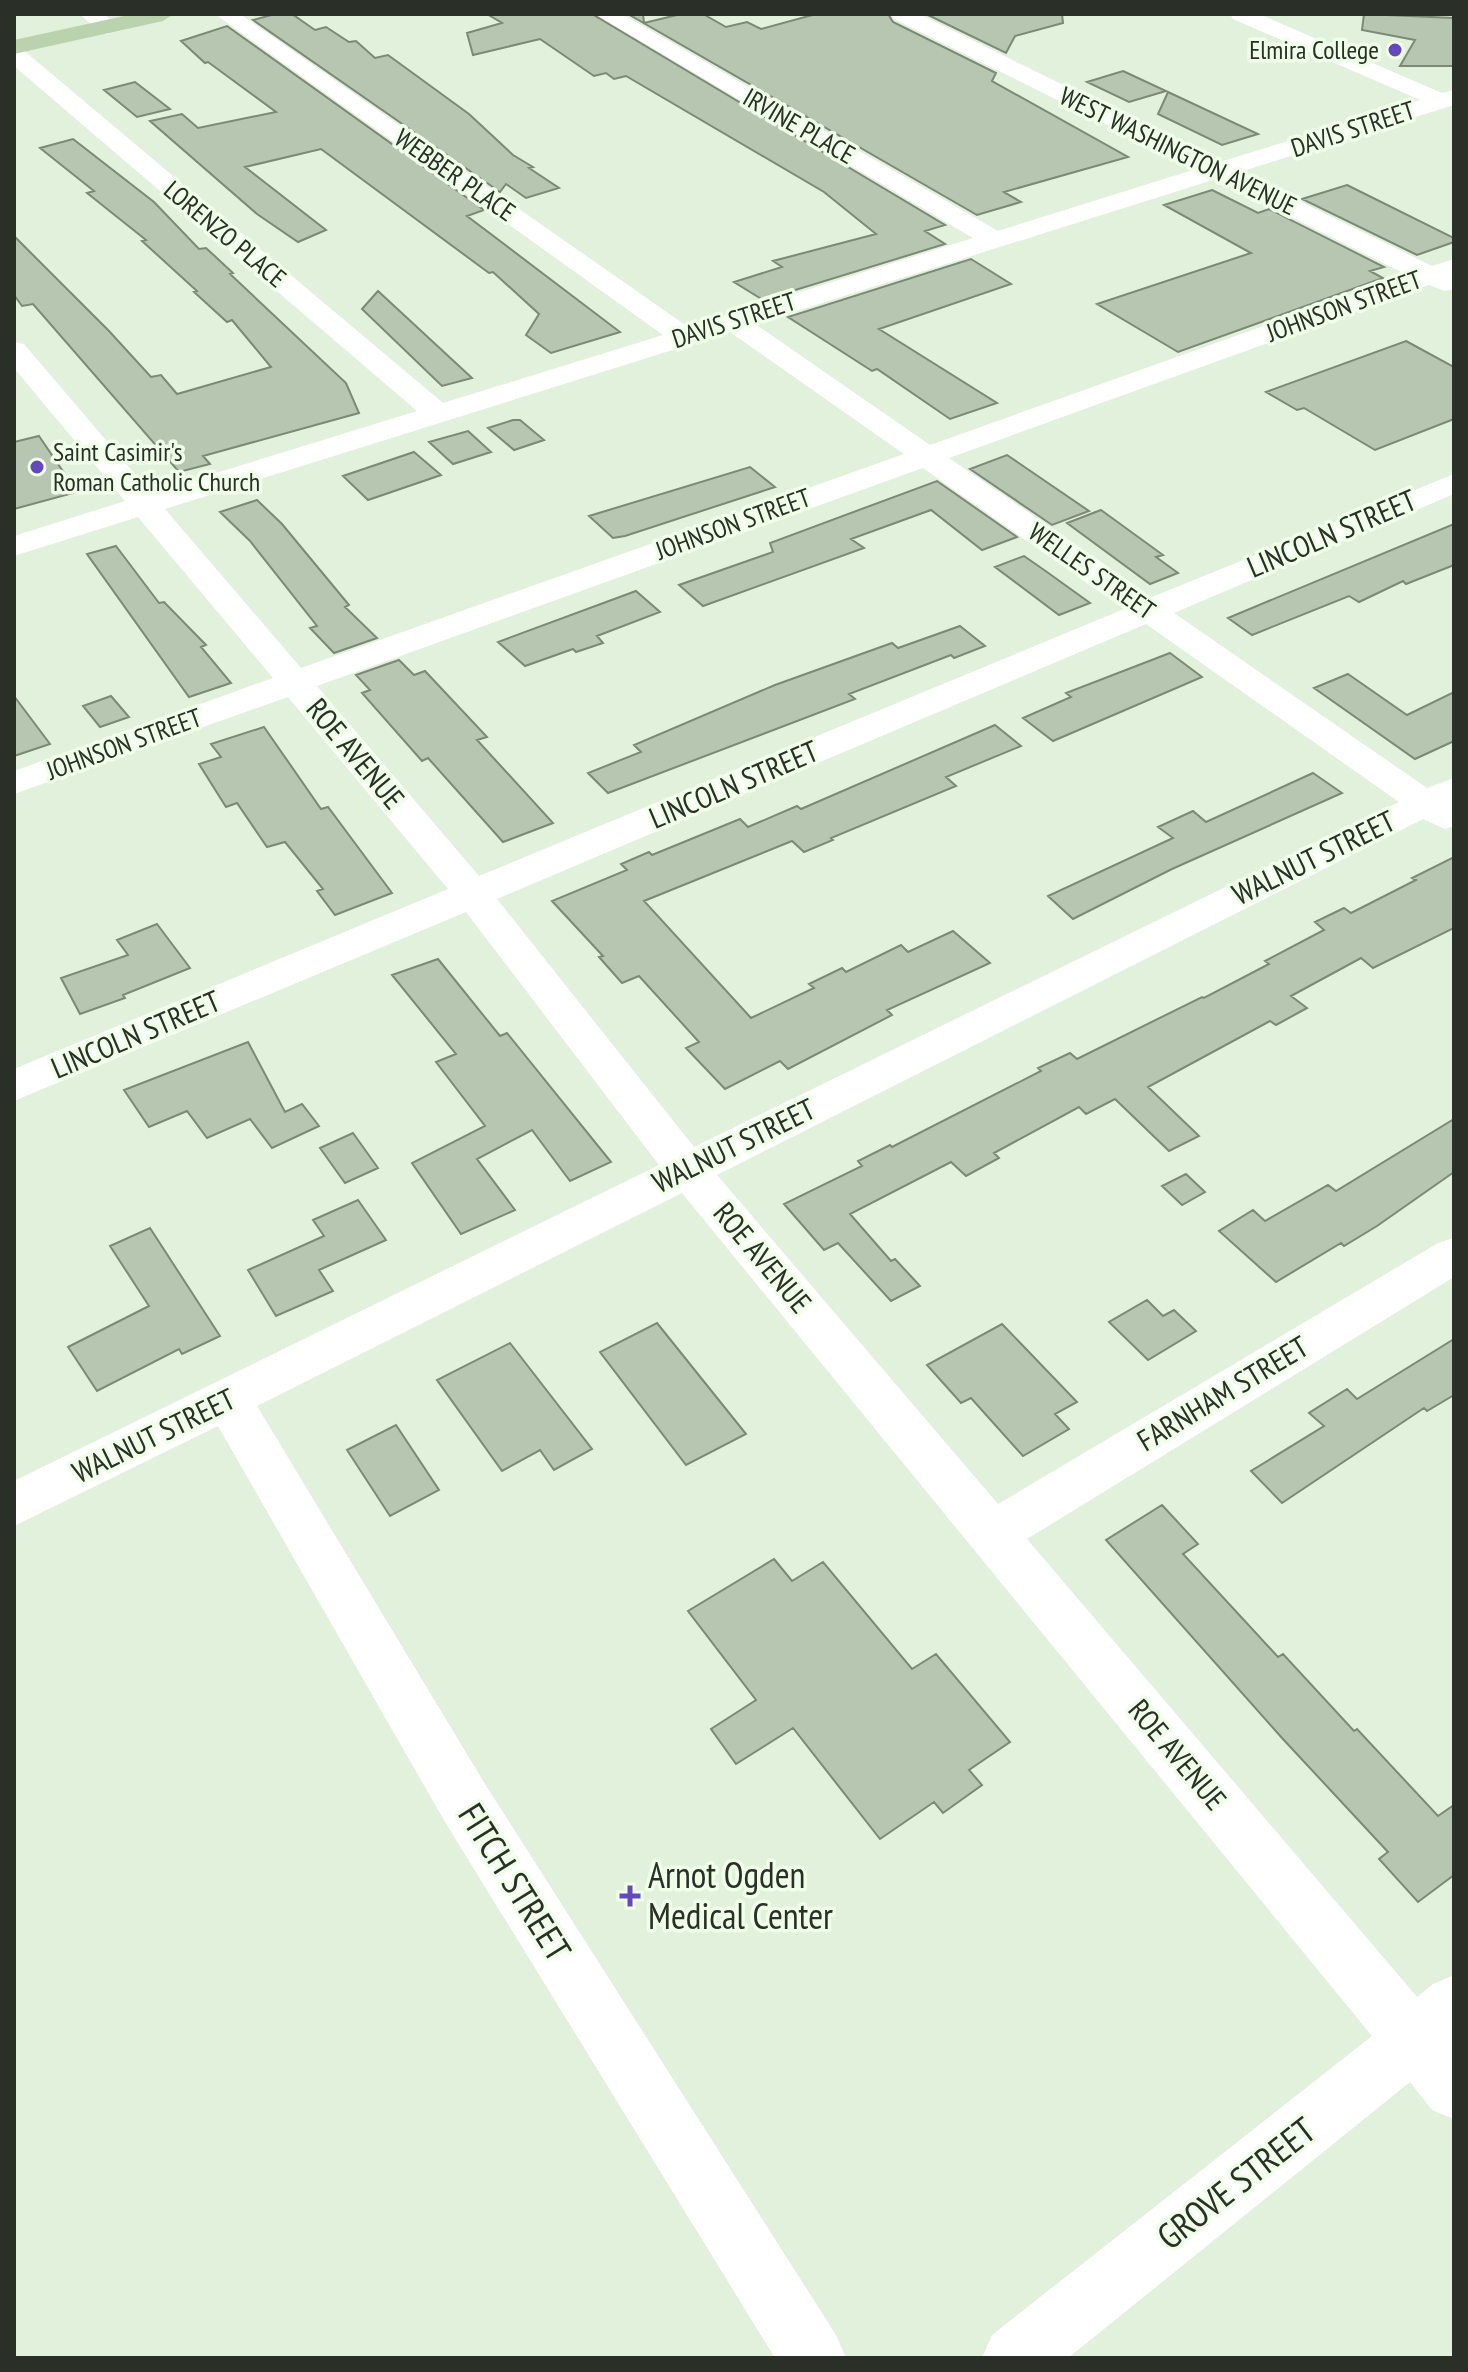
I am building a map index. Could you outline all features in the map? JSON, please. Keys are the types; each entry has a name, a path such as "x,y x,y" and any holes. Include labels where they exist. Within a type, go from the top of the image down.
{"main road":[{"path":"14,47 99,20 163,14"}],"street":[{"name":"WEBBER PLACE","path":"226,14 684,337"},
{"name":"IRVINE PLACE","path":"606,14 993,239"},
{"name":"WEST WASHINGTON AVENUE","path":"902,14 1219,172 1446,277"},
{"path":"1241,14 1448,99"},
{"name":"LORENZO PLACE","path":"14,54 437,413"},
{"name":"DAVIS STREET","path":"14,546 1448,99"},
{"name":"JOHNSON STREET","path":"14,783 926,454 1446,277"},
{"name":"WELLES STREET","path":"731,320 1149,611 1445,805"},
{"name":"ROE AVENUE","path":"14,350 473,894 687,1169 993,1533 1434,2023 1454,2088"},
{"name":"LINCOLN STREET","path":"14,1086 1454,483"},
{"name":"WALNUT STREET","path":"14,1505 687,1169 1445,805"},
{"name":"FARNHAM STREET","path":"993,1533 1454,1255"},
{"name":"FITCH STREET","path":"228,1400 465,1803 813,2358"},
{"name":"GROVE STREET","path":"1015,2358 1434,2023"}],"building":[{"path":"275,14 292,14 315,30 326,27 349,42 356,41 375,58 388,55 469,114 513,155 559,188 526,198 506,184 500,192 253,20"},
{"path":"487,14 592,14 945,225 925,231 945,244 763,300 734,282 782,267 773,261 876,234 824,192 626,76 614,79 606,73 594,76 540,39 473,55 467,33 502,23"},
{"path":"628,14 643,14 644,23 681,14 703,14 726,27 747,22 761,29 816,14 888,14 893,22 996,73 992,81 1128,157 1004,192 1021,202 977,215"},
{"path":"926,14 1062,14 1063,23 1015,36 1006,53"},
{"path":"1364,14 1454,18 1454,66 1400,66 1415,40 1362,30"},
{"path":"227,26 484,210 467,216 620,332 551,353 526,335 539,314 493,272 489,273 321,149 245,167 326,230 298,242 257,214 150,121 182,114 198,128 276,112 208,62 205,63 181,41"},
{"path":"1123,71 1166,91 1129,102 1087,82"},
{"path":"135,82 170,109 137,117 104,90"},
{"path":"1168,92 1258,134 1222,145 1158,114"},
{"path":"73,139 154,202 199,249 206,248 233,273 230,274 346,383 359,413 203,456 210,464 179,472 33,304 22,306 14,295 14,236 151,377 161,375 177,394 271,367 232,320 227,322 142,241 146,240 87,193 94,191 40,148"},
{"path":"1347,185 1454,238 1454,242 1417,255 1302,199"},
{"path":"1212,190 1258,213 1269,209 1384,267 1370,271 1383,278 1178,352 1097,304 1251,253 1164,205"},
{"path":"971,259 1011,284 879,329 997,403 950,419 877,369 872,371 788,317"},
{"path":"378,291 472,378 442,386 362,309"},
{"path":"1406,341 1454,367 1454,419 1375,450 1304,408 1297,410 1266,392"},
{"path":"520,420 544,440 514,450 488,428"},
{"path":"468,431 491,452 453,464 429,442"},
{"name":"Saint Casimir's Roman Catholic Church","path":"39,436 77,492 14,509 14,442"},
{"path":"414,452 441,475 368,500 343,476"},
{"path":"1007,455 1089,511 1052,525 970,469"},
{"path":"750,467 775,487 613,538 589,516"},
{"path":"937,481 1017,537 982,550 931,510 851,539 864,548 703,606 679,585 773,552 770,543"},
{"path":"257,500 282,524 349,605 345,607 377,638 334,653 310,628 317,626 250,541 220,512"},
{"path":"1101,510 1163,555 1156,557 1178,573 1150,584 1067,523"},
{"path":"1454,524 1454,565 1406,584 1403,581 1359,602 1349,596 1252,635 1228,618"},
{"path":"116,546 159,603 164,602 206,645 201,647 231,683 189,697 87,554"},
{"path":"1024,556 1090,603 1059,615 995,567"},
{"path":"636,591 660,612 597,636 603,643 576,652 573,649 525,666 498,642"},
{"path":"960,626 985,646 954,658 951,655 849,694 855,699 608,793 588,773 641,752 634,745 775,685 892,643 898,648"},
{"path":"1170,653 1202,677 1053,741 1023,718 1071,697 1066,693"},
{"path":"399,660 414,675 425,671 487,737 477,740 553,823 503,842 428,758 422,761 362,693 370,690 356,675"},
{"path":"1348,674 1407,715 1454,692 1454,741 1415,759 1314,688"},
{"path":"14,696 50,744 14,756"},
{"path":"111,696 129,717 100,727 83,706"},
{"path":"995,725 1021,746 946,777 956,786 804,852 792,841 644,901 751,1018 814,988 809,984 842,968 846,972 901,945 908,952 953,931 990,963 887,1010 892,1015 788,1069 780,1061 725,1089 686,1048 699,1042 639,976 622,983 599,957 603,956 552,901 627,870 621,864 649,852 652,855 740,819 748,827 797,806 801,809"},
{"path":"264,727 321,809 328,807 392,893 335,915 317,891 323,889 285,842 267,847 237,803 226,807 199,764 221,757 211,744"},
{"path":"1313,773 1342,793 1172,869 1073,919 1048,896 1173,838 1158,827 1193,811 1206,822"},
{"path":"1454,857 1454,928 1373,968 1361,958 1291,996 1307,1008 1276,1025 1270,1021 1148,1087 1199,1136 1169,1151 1115,1099 1086,1114 1079,1107 994,1153 999,1158 966,1176 951,1162 850,1214 891,1261 895,1259 920,1286 891,1301 838,1243 824,1250 784,1204 862,1166 858,1161 890,1145 892,1147 1041,1071 1038,1068 1070,1053 1077,1059 1204,998 1269,964 1265,961 1324,930 1315,922 1344,908 1351,913"},
{"path":"157,924 190,968 123,995 125,998 80,1014 61,978 128,955 117,940"},
{"path":"438,959 500,1036 507,1033 611,1162 570,1181 532,1130 477,1159 515,1210 461,1234 412,1163 485,1126 436,1062 456,1054 392,975"},
{"path":"248,1042 285,1112 302,1104 319,1126 272,1148 250,1119 207,1138 187,1111 149,1127 124,1090"},
{"path":"1454,1119 1454,1172 1377,1226 1344,1246 1341,1243 1276,1282 1219,1231 1253,1210 1265,1221 1328,1185 1336,1191"},
{"path":"353,1133 378,1168 345,1183 320,1148"},
{"path":"1186,1174 1205,1192 1182,1205 1162,1186"},
{"path":"358,1200 386,1240 319,1270 333,1291 276,1316 248,1270 324,1236 313,1220"},
{"path":"150,1228 220,1336 182,1354 179,1349 97,1391 68,1347 149,1306 110,1246"},
{"path":"1147,1300 1163,1316 1174,1310 1196,1331 1148,1360 1109,1322"},
{"path":"657,1323 746,1434 686,1465 600,1352"},
{"path":"1002,1324 1077,1402 1055,1414 1069,1429 1023,1456 971,1398 961,1403 927,1365"},
{"path":"1454,1339 1454,1395 1427,1411 1424,1408 1282,1503 1251,1471 1324,1426 1309,1413 1347,1389 1357,1399"},
{"path":"510,1343 592,1449 554,1470 540,1450 502,1471 437,1380"},
{"path":"396,1425 439,1490 390,1516 347,1450"},
{"path":"1162,1505 1198,1544 1183,1554 1278,1657 1283,1654 1438,1816 1454,1805 1454,1875 1418,1902 1379,1859 1388,1852 1106,1540"},
{"path":"774,1559 792,1581 823,1562 912,1669 936,1654 1010,1742 969,1770 982,1785 943,1813 934,1802 880,1839 793,1728 736,1764 711,1729 756,1700 688,1611"}],"place":[{"name":"Elmira College","path":"1395,50"},
{"name":"Saint Casimir's Roman Catholic Church","path":"37,467"},
{"name":"Arnot Ogden Medical Center","path":"630,1896"}]}
